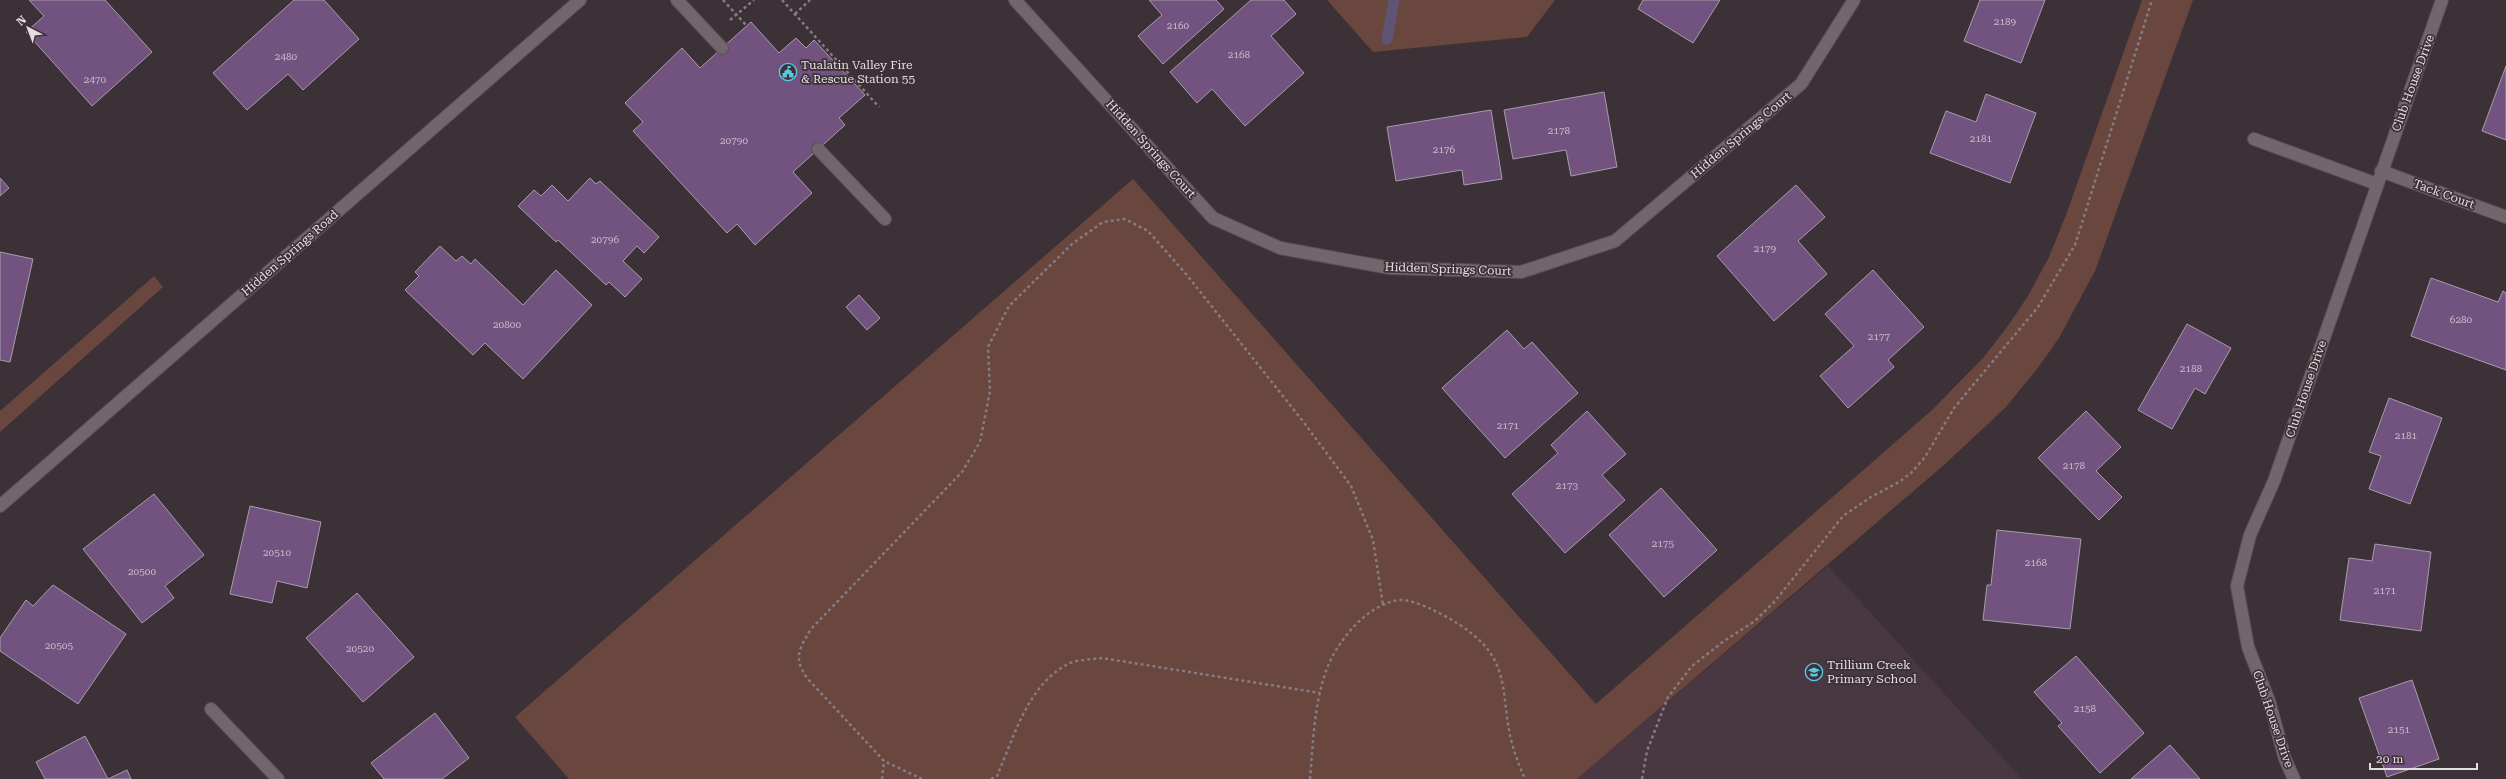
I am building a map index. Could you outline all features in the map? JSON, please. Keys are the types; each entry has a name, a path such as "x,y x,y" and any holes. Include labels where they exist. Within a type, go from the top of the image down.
{"street":[{"name":"Hidden Springs Road","path":"0,506 580,0"},
{"path":"677,0 722,48"},
{"name":"Hidden Springs Court","path":"1015,0 1213,218 1280,248 1390,268 1521,272 1615,241 1801,84 1854,0"},
{"name":"Club House Drive","path":"2294,779 2285,759 2269,701 2248,647 2237,586 2250,535 2274,481 2442,0"},
{"path":"2254,139 2377,184"},
{"path":"818,149 885,219"},
{"name":"Tack Court","path":"2382,170 2506,217"},
{"path":"211,709 278,779"}],"path":[{"path":"723,0 746,25"},
{"path":"728,22 754,0"},
{"path":"782,0 879,107"},
{"path":"795,14 810,0"},
{"path":"1642,779 1647,751 1668,697 1692,666 1755,621 1770,606 1843,516 1866,500 1911,473 1925,457 1954,408 2038,307 2075,245 2152,0"},
{"path":"922,779 884,761 799,667 799,649 810,630 962,472 980,442 990,391 988,347 1009,306 1072,244 1103,222 1125,219 1148,232 1186,274 1351,486 1373,540 1383,605"},
{"path":"1310,779 1320,693 1326,671 1337,650 1369,612 1383,605 1401,600 1422,605 1445,615 1476,638 1491,654 1500,672 1514,754 1525,779"},
{"path":"991,779 997,776 1034,694 1049,678 1067,664 1102,658 1320,693"},
{"path":"882,779 884,761"}],"shaded area":[{"path":"1327,0 1555,0 1527,37 1373,52"},
{"path":"2142,0 2193,0 2095,271 2059,338 2040,365 2006,407 1944,465 1577,779 569,779 515,717 1133,179 1596,704 1932,410 1984,357 2028,296 2049,257 2066,215"},
{"path":"154,276 163,287 0,432 0,411"},
{"name":"Trillium Creek Primary School","path":"1828,566 2022,779 1577,779"}],"building":[{"path":"29,0 105,0 152,52 92,106 26,32 44,16"},
{"path":"294,0 324,0 359,39 303,90 288,74 247,110 213,73"},
{"path":"1149,0 1216,0 1224,9 1163,64 1138,36 1162,15"},
{"path":"1251,0 1284,0 1296,14 1271,36 1304,73 1245,126 1212,89 1197,103 1170,72"},
{"path":"1643,0 1720,0 1693,43 1638,9"},
{"path":"1980,0 2045,0 2021,63 1964,41"},
{"path":"751,22 779,53 796,38 806,48 814,40 865,95 839,118 845,125 793,172 812,193 755,245 737,224 727,233 633,131 643,122 625,103 682,48 700,68"},
{"path":"2506,66 2506,140 2482,131"},
{"path":"1604,92 1617,167 1571,176 1566,150 1513,159 1504,110"},
{"path":"1986,94 2036,113 2010,183 1930,153 1946,111 1976,122"},
{"path":"1491,110 1502,179 1464,185 1462,170 1396,181 1387,127"},
{"path":"0,178 9,188 0,196"},
{"path":"590,178 596,184 600,181 659,237 644,253 637,246 623,261 642,279 625,297 609,282 606,285 558,240 556,242 518,206 534,190 541,196 552,185 568,201"},
{"path":"1796,185 1825,217 1798,241 1827,274 1774,321 1717,256"},
{"path":"440,246 456,261 462,256 471,264 475,259 523,305 556,270 592,305 523,379 485,343 473,355 405,290 419,276 415,272"},
{"path":"0,252 33,259 10,362 0,360"},
{"path":"1873,270 1924,327 1888,360 1894,367 1848,408 1820,376 1854,346 1825,314"},
{"path":"2431,278 2498,302 2503,291 2506,293 2506,370 2411,336"},
{"path":"859,295 880,318 867,330 846,307"},
{"path":"2187,324 2231,348 2205,394 2195,388 2172,429 2138,410"},
{"path":"1507,330 1524,349 1532,342 1578,393 1505,458 1442,388"},
{"path":"2389,398 2442,418 2410,504 2369,489 2381,456 2369,452"},
{"path":"1587,411 1626,454 1602,475 1625,500 1565,553 1512,494 1558,453 1551,445"},
{"path":"2086,411 2121,447 2096,471 2122,497 2099,520 2038,458"},
{"path":"1661,488 1717,550 1664,597 1609,535"},
{"path":"154,494 204,555 165,586 174,598 142,623 83,549"},
{"path":"250,506 321,522 307,588 277,581 272,603 230,594"},
{"path":"1997,530 2081,539 2070,629 1983,620 1987,585 1991,585"},
{"path":"2375,544 2431,552 2421,631 2340,620 2349,558 2372,561"},
{"path":"53,585 126,634 78,704 0,651 0,638 26,600 33,606"},
{"path":"357,593 414,657 363,702 306,638"},
{"path":"2076,656 2144,733 2100,773 2058,726 2062,723 2034,692"},
{"path":"2412,680 2439,759 2387,777 2359,698"},
{"path":"435,713 469,758 442,779 384,779 371,763"},
{"path":"85,736 108,779 45,779 36,762"},
{"path":"2170,745 2200,779 2131,779"},
{"path":"127,770 131,779 108,779"}],"waterway":[{"path":"1387,39 1394,0"}],"place":[{"name":"Tualatin Valley Fire & Rescue Station 55","path":"788,72"},
{"name":"Trillium Creek Primary School","path":"1814,672"}]}
